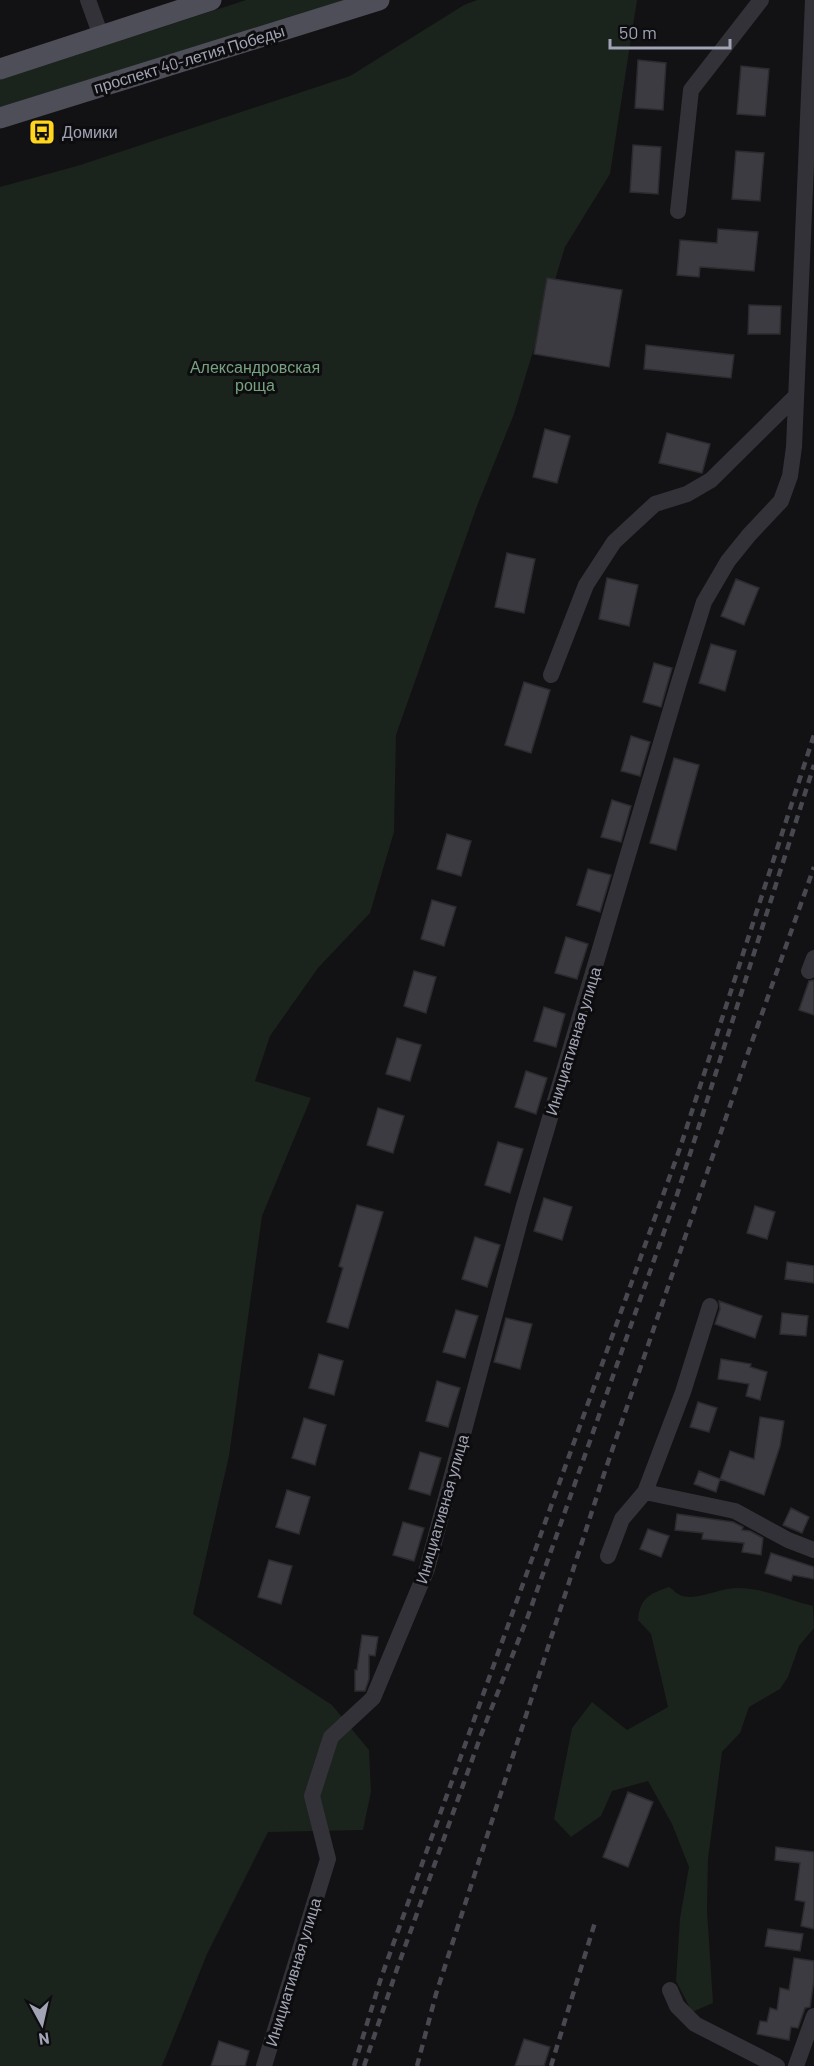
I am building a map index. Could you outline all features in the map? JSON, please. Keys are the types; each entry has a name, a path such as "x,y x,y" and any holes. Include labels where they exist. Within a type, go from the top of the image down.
{"main road":[{"path":"0,69 211,0"},
{"name":"проспект 40-летия Победы","path":"0,118 379,0"}],"street":[{"path":"88,0 101,36"},
{"path":"678,210 691,90 761,0"},
{"name":"Инициативная улица","path":"264,2066 328,1859 312,1796 331,1737 373,1698 427,1569 523,1209 704,602 728,561 781,501 790,476 794,447 813,0"},
{"path":"552,675 586,585 614,542 655,504 687,494 711,480 796,396"},
{"path":"608,1556 622,1519 645,1492 683,1392 710,1306"},
{"path":"645,1492 735,1511 788,1540 814,1550"},
{"path":"670,1990 677,2006 695,2024 777,2066"},
{"path":"797,2066 814,2016"}],"green space":[{"path":"246,0 344,0 0,111 0,80"},
{"name":"Александровская роща","path":"477,0 637,0 610,174 565,247 514,414 477,506 396,735 394,832 370,913 318,968 270,1036 255,1081 311,1098 262,1216 229,1456 193,1614 332,1705 369,1750 371,1792 363,1830 268,1832 207,1954 162,2066 0,2066 0,187 77,166 350,76 464,5"},
{"path":"669,1587 686,1597 745,1588 775,1594 813,1606 814,1628 799,1646 788,1677 780,1689 749,1707 740,1733 722,1752 708,1859 707,1910 713,2003 692,2012 676,1981 680,1918 689,1867 672,1824 648,1781 612,1791 601,1816 571,1837 554,1819 572,1728 592,1702 627,1730 668,1707 651,1634 638,1620 643,1602 656,1592"}],"building":[{"path":"638,60 666,63 663,110 635,108"},
{"path":"741,66 769,69 765,116 737,114"},
{"path":"633,145 661,147 658,194 630,192"},
{"path":"736,151 764,153 760,201 732,199"},
{"path":"718,229 758,232 754,271 700,267 699,277 677,275 680,240 717,243"},
{"path":"547,278 622,290 609,367 534,354"},
{"path":"749,305 781,306 780,334 748,334"},
{"path":"646,345 734,355 731,378 644,369"},
{"path":"545,429 570,436 557,483 533,477"},
{"path":"667,433 710,444 702,473 659,463"},
{"path":"507,553 535,559 524,613 495,607"},
{"path":"607,578 638,585 629,626 599,619"},
{"path":"736,579 759,588 744,625 721,616"},
{"path":"711,644 736,651 725,691 699,683"},
{"path":"654,663 672,668 661,707 643,702"},
{"path":"524,682 550,690 531,753 505,745"},
{"path":"631,736 650,742 640,776 621,771"},
{"path":"674,758 699,765 676,850 650,843"},
{"path":"612,800 631,806 621,842 601,837"},
{"path":"447,834 471,841 461,876 437,869"},
{"path":"588,869 611,875 600,912 577,905"},
{"path":"432,900 456,907 444,946 421,939"},
{"path":"566,937 588,944 577,979 555,973"},
{"path":"414,971 436,977 426,1013 404,1006"},
{"path":"814,980 814,1015 799,1010 809,981"},
{"path":"544,1007 565,1014 556,1047 534,1041"},
{"path":"397,1038 421,1045 410,1081 386,1074"},
{"path":"526,1071 547,1078 536,1114 515,1107"},
{"path":"378,1108 404,1116 393,1153 367,1145"},
{"path":"498,1142 523,1149 510,1193 485,1185"},
{"path":"544,1198 572,1207 562,1240 534,1231"},
{"path":"357,1205 383,1212 348,1328 327,1322 343,1268 339,1266"},
{"path":"755,1206 775,1212 767,1239 747,1233"},
{"path":"475,1237 500,1245 487,1287 462,1279"},
{"path":"787,1262 814,1266 814,1283 785,1279"},
{"path":"719,1301 762,1316 755,1338 715,1324 720,1309"},
{"path":"456,1310 478,1316 465,1358 443,1352"},
{"path":"782,1313 808,1316 806,1336 780,1334"},
{"path":"506,1318 532,1324 520,1369 494,1362"},
{"path":"319,1354 343,1361 334,1395 309,1388"},
{"path":"721,1359 751,1364 750,1367 767,1372 760,1400 746,1396 749,1384 718,1379"},
{"path":"437,1381 460,1388 448,1427 426,1421"},
{"path":"698,1402 717,1408 709,1432 690,1427"},
{"path":"760,1417 784,1421 780,1446 764,1495 720,1479 730,1451 754,1459"},
{"path":"304,1418 326,1425 315,1465 292,1458"},
{"path":"420,1452 441,1458 430,1495 409,1489"},
{"path":"699,1471 720,1479 716,1492 694,1484"},
{"path":"287,1490 310,1497 299,1534 276,1527"},
{"path":"791,1508 809,1517 802,1533 783,1525"},
{"path":"677,1514 733,1522 743,1527 742,1530 750,1531 763,1538 761,1555 742,1552 744,1543 702,1539 703,1533 675,1530"},
{"path":"403,1522 424,1528 414,1561 393,1555"},
{"path":"648,1529 669,1536 661,1557 640,1549"},
{"path":"771,1553 814,1567 814,1579 793,1575 791,1581 765,1573"},
{"path":"269,1560 292,1566 281,1604 258,1597"},
{"path":"362,1635 378,1637 375,1656 369,1655 369,1679 365,1691 355,1691 355,1670 357,1670"},
{"path":"628,1792 653,1802 628,1867 603,1857"},
{"path":"776,1847 814,1852 814,1929 801,1926 805,1902 795,1900 800,1863 775,1860"},
{"path":"768,1929 803,1934 800,1951 765,1946"},
{"path":"794,1958 814,1961 810,2007 805,2008 798,2028 791,2027 789,2040 757,2034 760,2021 767,2022 770,2008 777,2010 780,1988 789,1990"},
{"path":"524,2039 550,2047 544,2066 515,2066"},
{"path":"219,2041 249,2051 245,2066 211,2066"}],"railway":[{"path":"354,2066 381,1978 680,1148 814,735"},
{"path":"364,2066 481,1735 528,1616 676,1198 814,765"},
{"path":"417,2066 436,1994 605,1471 814,867"},
{"path":"551,2066 596,1919"}],"place":[{"name":"Домики","path":"42,132"}]}
